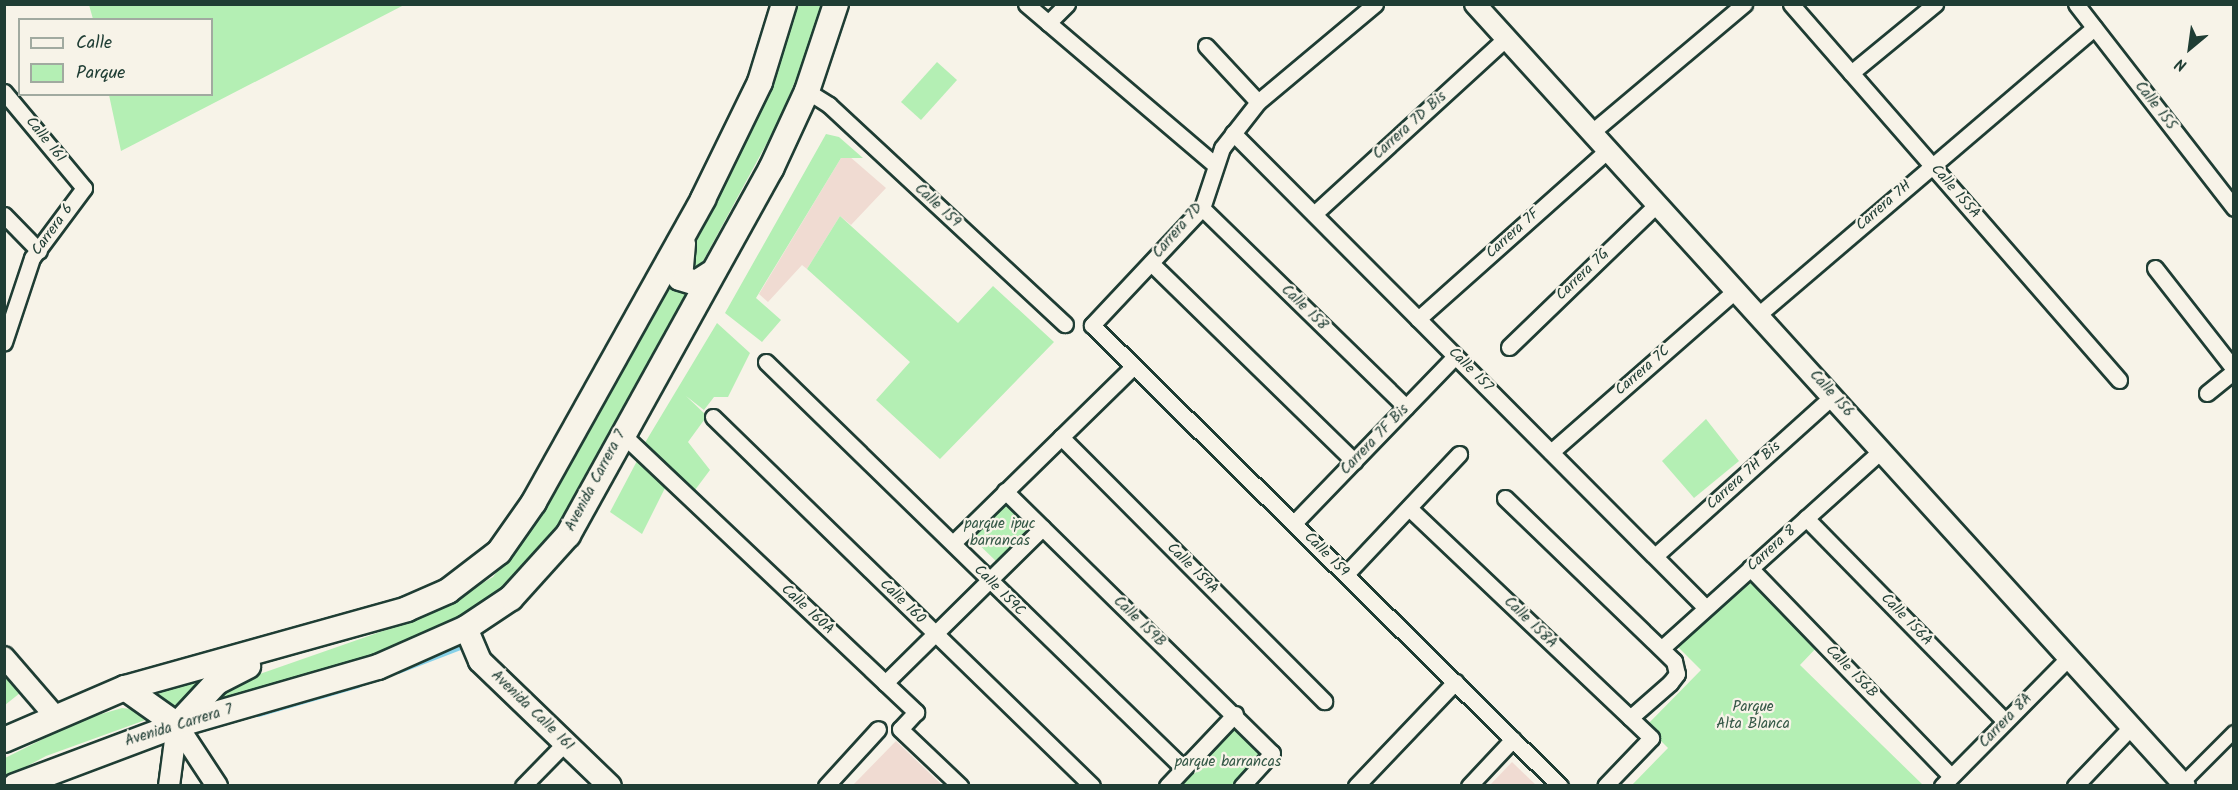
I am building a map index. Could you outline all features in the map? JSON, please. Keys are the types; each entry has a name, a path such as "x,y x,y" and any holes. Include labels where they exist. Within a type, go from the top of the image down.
{"main road":[{"path":"4,740 54,715 125,688 296,643 407,609 448,591 499,552 534,502 746,115 784,4"},
{"name":"Avenida Carrera 7","path":"15,786 177,724 378,667 466,628 511,598 568,535 710,274 771,169 807,91 836,4"},
{"path":"692,217 678,272 693,282 710,274"},
{"name":"Avenida Calle 161","path":"466,628 480,661 610,786"},
{"path":"125,688 177,724 217,682 296,643"}],"street":[{"path":"1026,4 1215,165"},
{"path":"1048,24 1067,4"},
{"name":"Carrera 7D","path":"1092,326 1202,208 1215,165 1233,133 1258,102 1375,4"},
{"name":"Calle 156","path":"1475,4 2070,656 2183,785"},
{"path":"1592,132 1744,4"},
{"name":"Calle 155A","path":"1791,4 2119,380"},
{"path":"1851,73 1935,4"},
{"name":"Calle 155","path":"2076,4 2232,204"},
{"name":"Carrera 7H","path":"1758,315 2094,28"},
{"name":"Carrera 7D Bis","path":"1314,214 1506,38"},
{"path":"1206,46 1258,102"},
{"name":"Calle 159","path":"807,91 829,105 1065,324"},
{"name":"Calle 161","path":"4,92 84,188"},
{"name":"Calle 157","path":"1233,133 1707,608"},
{"name":"Carrera 7F","path":"1418,319 1608,150"},
{"name":"Carrera 6","path":"4,342 39,251 84,188"},
{"name":"Carrera 7G","path":"1509,347 1657,204"},
{"name":"Calle 158","path":"1202,208 1406,407"},
{"path":"4,215 39,251"},
{"path":"1151,263 1354,461"},
{"path":"2155,268 2234,370 2208,393"},
{"name":"Carrera 7C","path":"1551,452 1736,290"},
{"name":"Calle 159","path":"1092,326 1560,786"},
{"name":"Carrera 7F Bis","path":"1294,523 1455,356"},
{"name":"Calle 159C","path":"766,362 953,543 985,579 1183,768"},
{"path":"953,543 1134,366"},
{"name":"Carrera 7H Bis","path":"1655,556 1833,396"},
{"name":"Calle 160","path":"713,417 1092,786"},
{"name":"Calle 160A","path":"622,434 916,712 900,729 960,786"},
{"name":"Calle 159A","path":"1061,437 1324,701"},
{"name":"Carrera 8","path":"1662,648 1882,450"},
{"path":"1346,574 1459,454"},
{"name":"Calle 159B","path":"1005,491 1272,753 1242,786"},
{"path":"1505,498 1674,661 1677,674 1630,718"},
{"name":"Calle 158A","path":"1408,508 1651,738 1605,786"},
{"name":"Calle 156A","path":"1806,518 2006,721"},
{"path":"885,683 985,579 1042,528"},
{"name":"Calle 156B","path":"1750,568 1947,781"},
{"name":"Carrera 8A","path":"1947,781 2070,656"},
{"path":"4,657 54,715"},
{"path":"1356,786 1455,682"},
{"path":"1167,786 1234,714"},
{"path":"169,786 177,724"},
{"path":"177,724 217,786"},
{"path":"2075,786 2132,726"},
{"path":"826,786 878,729"},
{"path":"2183,785 2234,732"},
{"path":"1469,786 1513,739"},
{"path":"523,786 565,742"}],"shaded area":[{"path":"849,156 886,188 851,225 840,216 807,269 802,265 768,302 759,294 841,158"},
{"path":"896,741 942,785 853,785"},
{"path":"1512,762 1536,785 1490,785"}],"green space":[{"path":"89,4 404,5 121,151 109,96 213,96 213,18 93,18"},
{"path":"796,5 823,5 815,35 776,126 695,276 687,275 692,249 764,100"},
{"path":"937,62 957,80 921,120 901,102"},
{"path":"826,134 839,137 863,158 841,158 756,298 781,320 762,342 725,313"},
{"path":"840,216 958,323 993,286 1054,342 940,459 876,400 910,362 807,269"},
{"path":"668,280 687,292 578,499 552,539 506,585 453,623 386,651 210,703 248,678 423,617 493,577 552,493"},
{"path":"717,323 750,353 728,397 714,397 704,410 686,396 707,416 688,442 710,470 689,498 640,451"},
{"path":"1706,419 1739,461 1694,498 1662,461"},
{"path":"638,459 667,484 642,534 610,512"},
{"name":"parque ipuc barrancas","path":"1002,496 1036,528 1000,565 967,533"},
{"name":"Parque Alta Blanca","path":"1747,575 1819,645 1800,665 1923,785 1631,786 1668,748 1646,726 1701,670 1677,646"},
{"path":"4,672 20,693 5,705 4,705"},
{"path":"209,680 173,712 154,692"},
{"path":"122,708 140,710 151,718 46,756 5,778 5,758 81,720"},
{"name":"parque barrancas","path":"1231,727 1264,757 1238,785 1176,786"}],"waterway":[{"path":"398,671 468,644"},
{"path":"258,714 358,685"}]}
